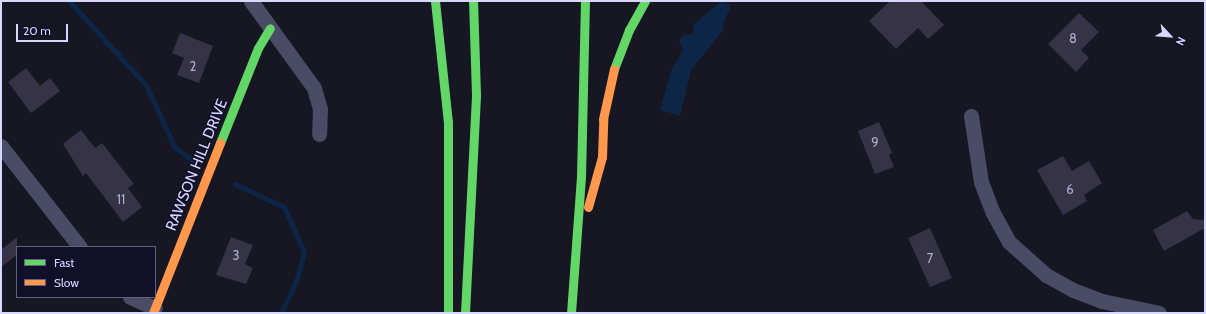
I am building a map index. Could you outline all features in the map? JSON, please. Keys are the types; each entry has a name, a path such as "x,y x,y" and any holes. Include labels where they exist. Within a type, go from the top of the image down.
{"main road":[{"path":"435,1 448,122 448,313"},
{"path":"465,313 476,95 473,1"},
{"path":"571,313 576,247 585,1"},
{"path":"576,247 602,157 603,119 611,77 629,30 645,1"},
{"name":"RAWSON HILL DRIVE","path":"154,311 258,48 270,28"}],"street":[{"path":"250,1 314,88 320,109 319,134"},
{"path":"971,116 979,172 986,198 1000,228 1017,250 1046,275 1073,290 1102,301 1159,313"},
{"path":"1,146 79,246"},
{"path":"132,298 154,311"}],"water":[{"path":"722,1 731,6 724,21 723,30 691,70 680,116 660,110 671,71 683,50 679,40 684,35 692,34 694,24"}],"building":[{"path":"890,1 921,1 944,25 928,39 918,28 896,49 869,21"},
{"path":"1079,13 1099,32 1081,50 1089,58 1076,72 1048,44"},
{"path":"180,33 213,46 199,83 177,75 184,58 172,53"},
{"path":"26,68 40,86 50,78 60,91 31,113 8,82"},
{"path":"879,122 892,153 889,155 894,167 875,174 858,131"},
{"path":"81,130 95,148 102,143 134,184 128,188 142,207 123,222 86,173 83,176 63,144"},
{"path":"1063,156 1072,171 1089,161 1102,183 1084,195 1087,201 1063,215 1037,170"},
{"path":"1187,211 1193,219 1205,220 1205,228 1164,251 1153,230"},
{"path":"930,228 952,278 930,287 908,238"},
{"path":"17,237 16,256 1,267 1,250"},
{"path":"231,237 253,245 245,264 253,268 246,284 216,275"}],"waterway":[{"path":"69,1 146,85 175,148 196,162"},
{"path":"235,184 284,207 304,252 297,279 281,313"}],"traffic: fast":[{"path":"435,1 448,122 448,313"},
{"path":"465,313 476,95 473,1"},
{"path":"571,313 581,177 585,1"},
{"path":"614,69 629,30 645,1"},
{"path":"220,143 258,48 270,28"}],"traffic: slow":[{"path":"588,207 602,157 603,119 614,69"},
{"path":"153,313 220,143"}]}
